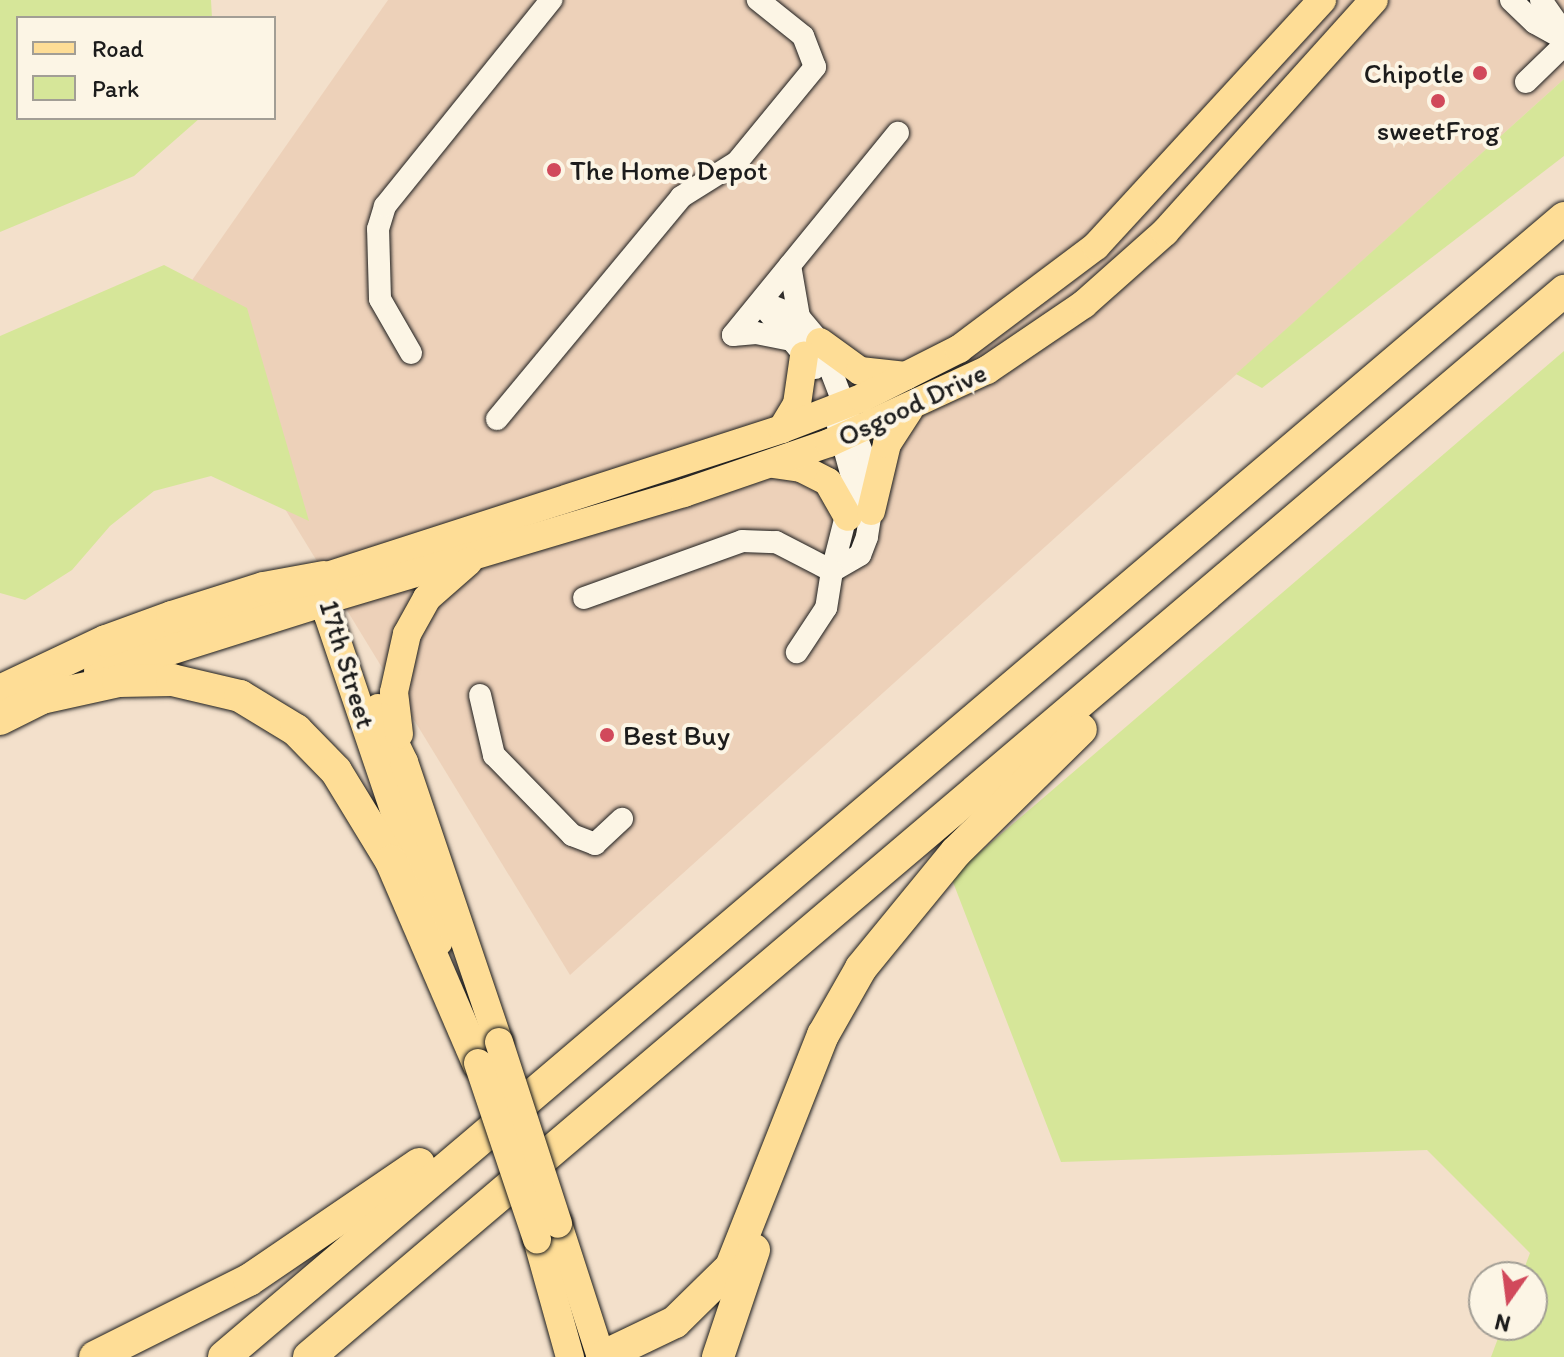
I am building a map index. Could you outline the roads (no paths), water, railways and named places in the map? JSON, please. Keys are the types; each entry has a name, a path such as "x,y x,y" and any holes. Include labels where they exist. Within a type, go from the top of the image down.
{"highway":[{"path":"224,1357 1564,218"},
{"path":"309,1357 1564,291"},
{"path":"601,1357 675,1322 731,1267 823,1035 861,968 956,852 1063,744 1369,472 1480,362"},
{"path":"0,691 106,641 264,588 330,591"},
{"path":"0,719 97,672 330,591"},
{"path":"41,698 118,681 172,680 240,696 296,730 336,771 391,861 488,1052"},
{"path":"95,1357 293,1254 637,1003"},
{"path":"718,1357 797,1102"}],"main road":[{"name":"Osgood Drive","path":"330,591 782,429 911,376 1001,322 1096,246 1322,0"},
{"name":"Osgood Drive","path":"330,591 480,556 850,436 909,410 1021,350 1112,281 1165,232 1374,0"},
{"path":"782,429 797,404 805,346 873,376 911,376"},
{"path":"769,464 801,468 828,482 860,514 887,444 909,410"},
{"path":"404,762 394,692 407,634 427,598 480,556"},
{"name":"17th Street","path":"330,591 385,728 404,762 488,1052"},
{"name":"17th Street","path":"330,591 548,1232 601,1357"},
{"name":"17th Street","path":"548,1232 570,1357"}],"lane":[{"path":"411,353 380,299 378,229 385,206 551,0"},
{"path":"497,419 681,197 737,162 815,67 803,36 758,0"},
{"path":"1511,0 1535,23 1564,39"},
{"path":"1541,0 1564,39"},
{"path":"1526,82 1564,39"},
{"path":"805,346 733,335 898,133"},
{"path":"790,265 805,346"},
{"path":"761,302 799,317"},
{"path":"761,302 805,346 840,407 850,436 860,514 860,555 832,571"},
{"path":"584,598 742,541 776,542 832,571"},
{"path":"797,652 826,608 832,571"},
{"path":"480,695 494,755 572,835 595,844 622,819"}],"place":[{"name":"Chipotle","path":"1480,73"},
{"name":"sweetFrog","path":"1438,101"},
{"name":"The Home Depot","path":"554,170"},
{"name":"Best Buy","path":"607,735"}]}
